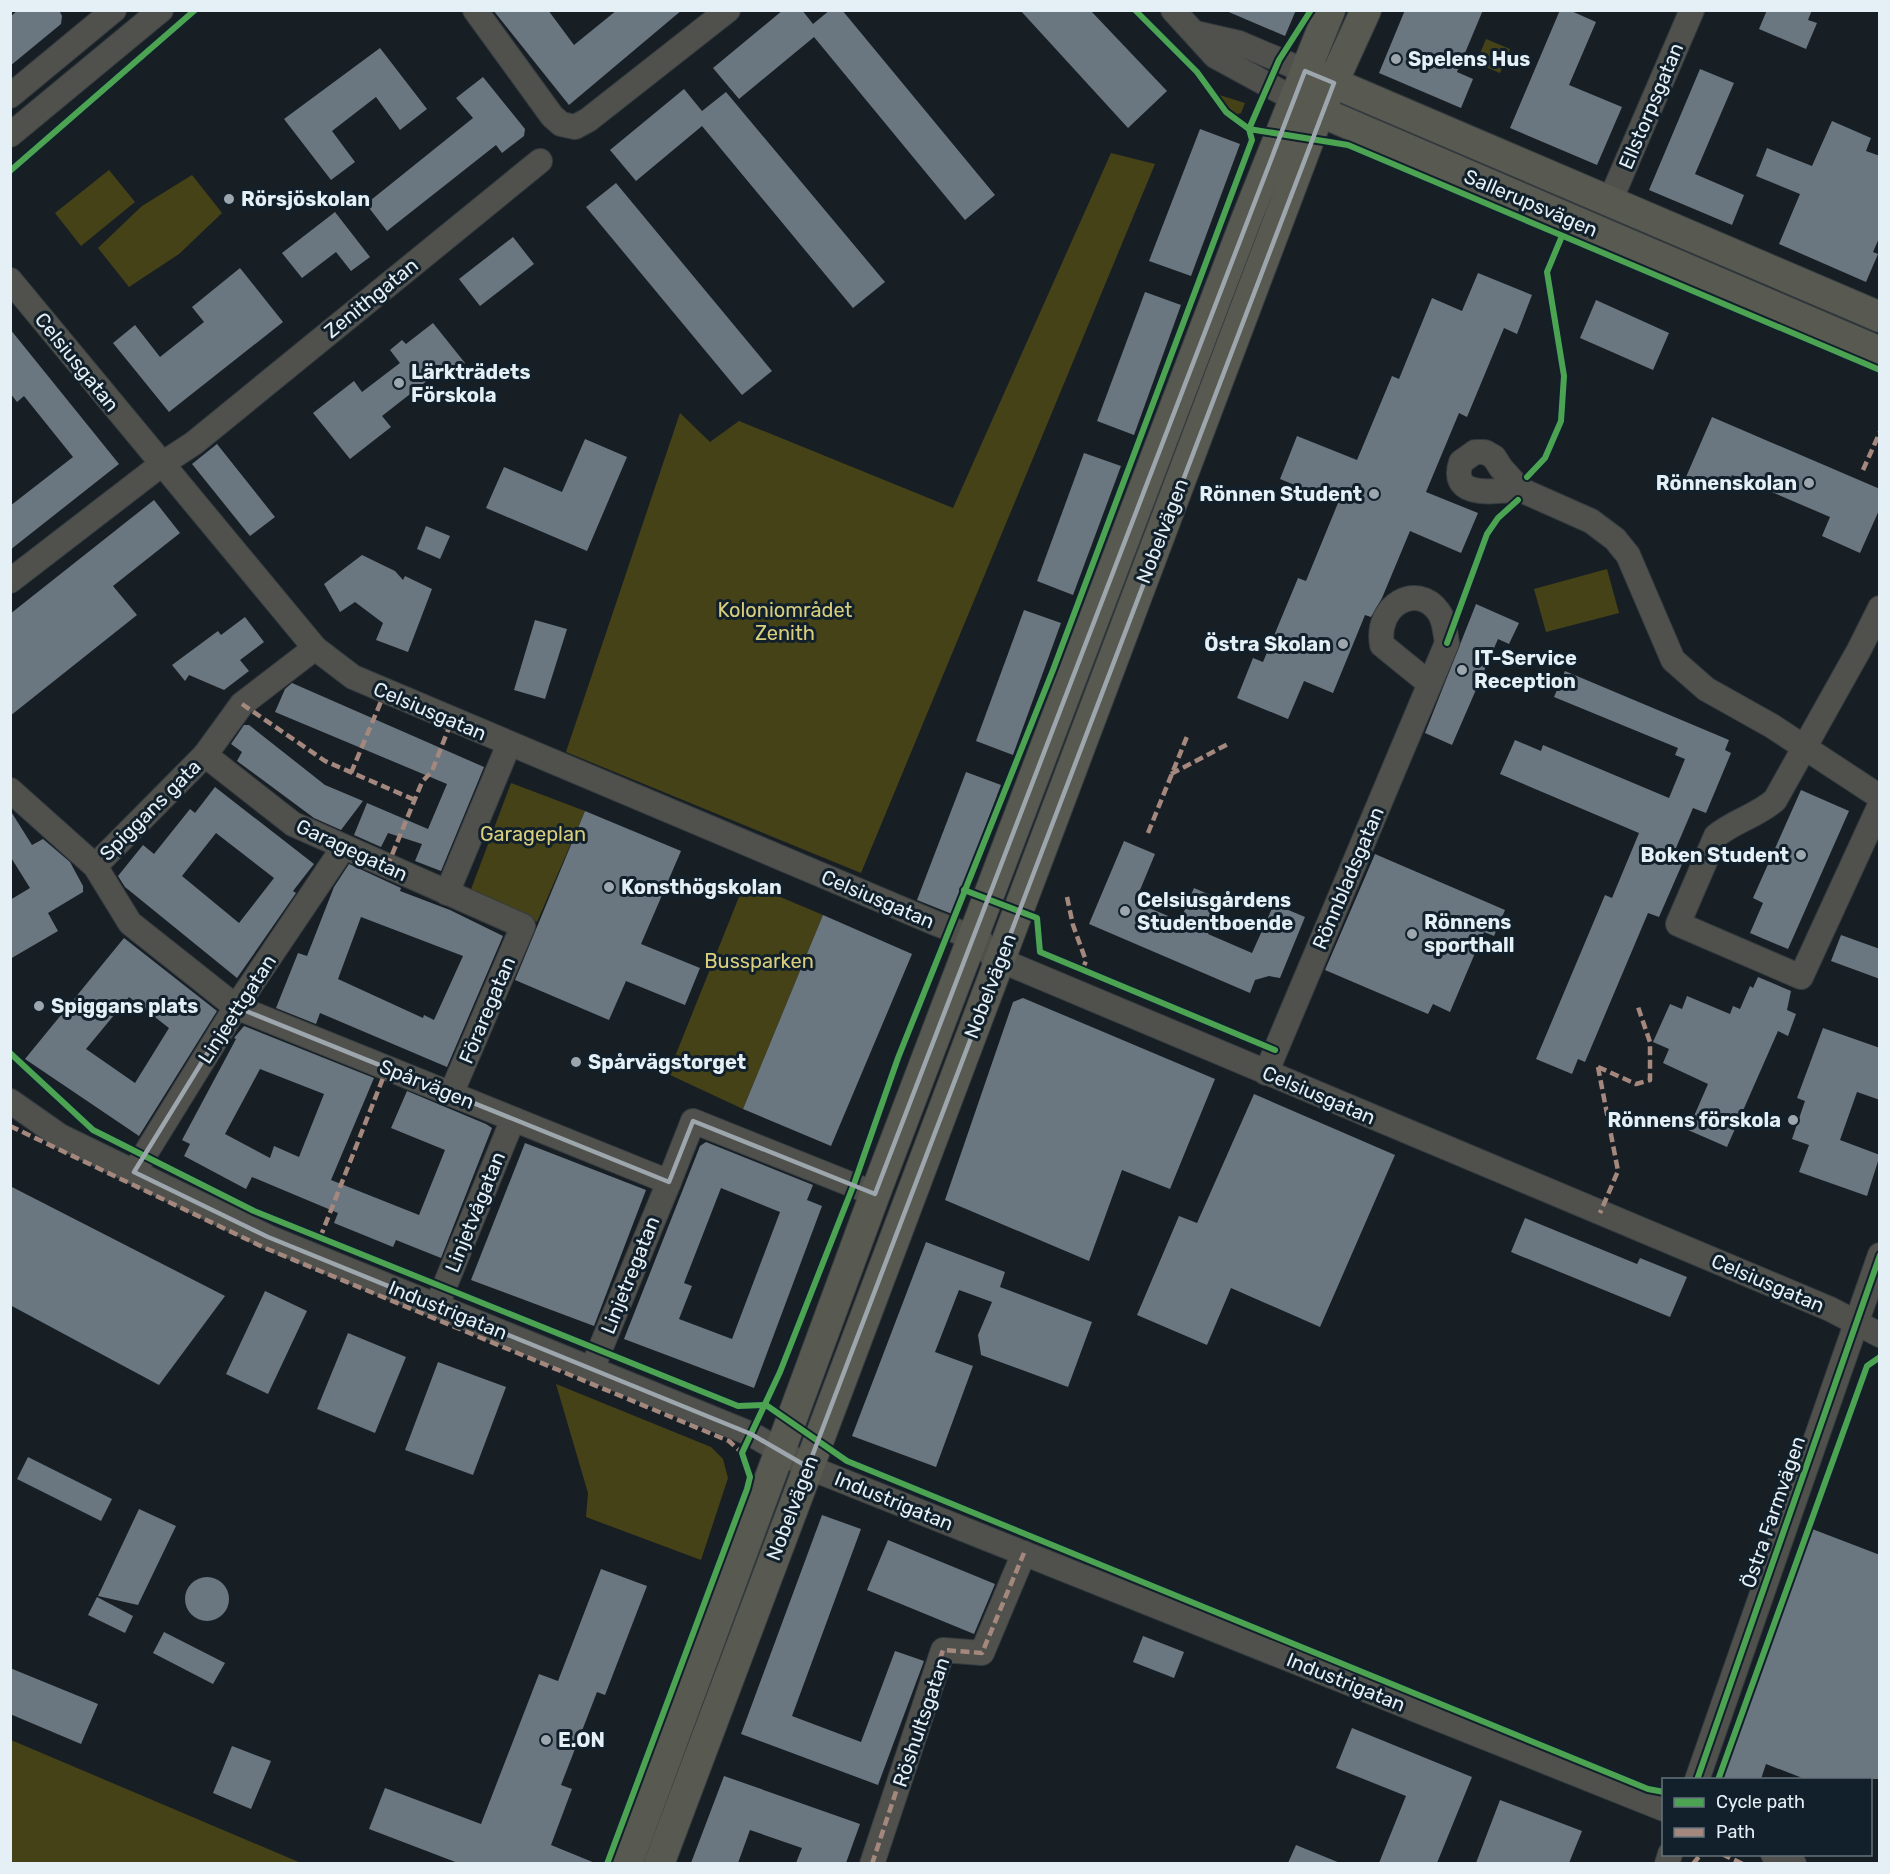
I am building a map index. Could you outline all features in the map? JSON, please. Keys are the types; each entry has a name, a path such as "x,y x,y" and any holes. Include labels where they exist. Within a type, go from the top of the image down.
{"main road":[{"name":"Nobelvägen","path":"659,1863 1000,960 1307,106 1305,71 1330,10"},
{"name":"Nobelvägen","path":"627,1863 875,1194 1246,219 1307,106 1334,83 1366,10"},
{"name":"Sallerupsvägen","path":"1305,71 1880,317"},
{"name":"Sallerupsvägen","path":"1307,106 1880,352"}],"street":[{"path":"10,96 114,10"},
{"path":"10,135 161,10"},
{"path":"474,10 552,116 561,124 575,127 588,120 728,10"},
{"name":"Sallerupsvägen","path":"1173,10 1215,56 1307,106"},
{"name":"Ellstorpsgatan","path":"1610,201 1692,10"},
{"name":"Sallerupsvägen","path":"1195,33 1239,43 1305,71"},
{"name":"Zenithgatan","path":"10,581 162,464 202,437 540,161"},
{"name":"Celsiusgatan","path":"10,280 315,648 353,677 949,929 973,936 1000,960 1856,1321 1880,1335"},
{"path":"1521,490 1591,521 1615,539 1628,555 1673,660 1706,689 1805,747 1880,797"},
{"path":"1880,608 1859,651 1775,800 1761,813 1728,827 1716,836 1678,924 1801,977 1880,805"},
{"path":"205,755 242,704 315,648"},
{"name":"Rönnbladsgatan","path":"1266,1073 1430,684"},
{"path":"447,893 509,744"},
{"name":"Garagegatan","path":"205,755 293,824 524,926"},
{"name":"Spiggans gata","path":"95,866 205,755"},
{"name":"Spårvägen","path":"10,790 95,866 130,923 236,1007 669,1182"},
{"name":"Linjeettgatan","path":"134,1172 236,1007 343,848"},
{"name":"Föraregatan","path":"451,1094 524,926"},
{"name":"Industrigatan","path":"10,1101 60,1136 268,1237 751,1434 808,1467 1662,1808"},
{"name":"Linjetvågatan","path":"437,1305 513,1119"},
{"path":"669,1182 693,1121 875,1194"},
{"name":"Linjetregatan","path":"592,1369 669,1182"},
{"name":"Östra Farmvägen","path":"1697,1778 1880,1255"},
{"name":"Röshultsgatan","path":"872,1863 943,1650 982,1653 1024,1553"},
{"path":"1778,1856 1794,1863"}],"highlighted area":[{"path":"1305,71 1334,83 808,1467 751,1434 268,1237 134,1172 236,1007 669,1182 693,1121 875,1194"}],"green space":[{"path":"1486,39 1510,49 1500,73 1476,63"},
{"path":"1216,94 1245,103 1241,113 1235,115 1227,109"},
{"name":"Koloniområdet Zenith","path":"1111,153 1155,164 861,873 566,752 680,413 710,442 739,421 953,508"},
{"path":"109,170 135,202 81,246 55,213"},
{"path":"192,175 222,213 179,254 129,287 98,248 142,206"},
{"path":"1607,569 1619,613 1546,632 1534,589"},
{"name":"Garageplan","path":"511,783 585,811 537,922 470,892"},
{"name":"Bussparken","path":"745,882 823,915 743,1109 668,1074"},
{"path":"556,1384 711,1447 723,1459 728,1478 701,1560 586,1517 588,1493"},
{"path":"11,1740 301,1863 11,1863"}],"building":[{"path":"18,10 59,10 62,16 61,24 10,66 10,17"},
{"path":"493,10 548,10 574,45 617,10 682,10 569,105"},
{"path":"783,10 802,10 813,24 830,10 842,10 995,195 965,220 814,37 739,99 713,68"},
{"path":"1020,10 1090,10 1167,91 1128,128"},
{"path":"1224,10 1296,10 1285,36"},
{"path":"1405,10 1483,10 1457,72 1473,79 1461,108 1379,73"},
{"path":"1560,10 1569,10 1596,22 1569,85 1622,107 1597,165 1510,128"},
{"path":"1767,10 1812,10 1808,20 1817,23 1806,49 1759,29"},
{"path":"380,48 427,109 400,130 376,97 332,131 355,162 331,180 284,119"},
{"path":"1700,69 1734,83 1695,174 1744,195 1732,225 1649,190"},
{"path":"483,77 525,129 524,136 502,153 496,145 387,231 366,204 473,118 456,98"},
{"path":"684,89 702,111 726,92 885,282 853,308 702,126 636,181 610,150"},
{"path":"1832,121 1871,138 1866,151 1880,156 1880,236 1873,252 1878,254 1866,282 1779,244 1800,194 1756,176 1767,148 1812,166"},
{"path":"1200,129 1240,144 1191,276 1149,261"},
{"path":"616,183 772,371 742,395 586,207"},
{"path":"335,212 370,257 351,271 336,252 302,278 282,253"},
{"path":"513,237 534,264 480,306 459,279"},
{"path":"240,268 283,322 169,412 113,343 135,325 160,357 204,322 192,307"},
{"name":"Rönnen Student","path":"1478,273 1532,295 1517,334 1504,328 1467,417 1459,413 1426,492 1478,513 1461,553 1410,531 1382,598 1371,617 1365,615 1333,693 1304,681 1288,719 1237,698 1253,658 1263,662 1298,578 1306,581 1338,503 1280,479 1297,436 1357,460 1392,376 1399,379 1432,298 1462,311"},
{"path":"1145,292 1181,305 1134,435 1097,421"},
{"path":"1596,300 1669,333 1653,370 1580,338"},
{"path":"433,323 465,363 451,373 446,366 382,416 391,427 350,459 313,413 354,381 362,392 400,363 390,350 402,340 406,344"},
{"path":"10,329 119,464 10,550 10,506 73,457 24,396 17,402 10,393"},
{"name":"Rönnenskolan","path":"1712,417 1880,489 1880,508 1860,553 1822,536 1830,517 1732,475 1724,493 1686,477"},
{"path":"585,439 627,457 587,551 486,508 504,467 562,492"},
{"path":"217,444 275,517 250,536 192,464"},
{"path":"1084,453 1121,466 1073,595 1037,581"},
{"path":"154,500 180,533 113,586 137,615 10,716 10,614"},
{"path":"426,526 450,536 440,559 417,549"},
{"path":"362,555 395,571 403,580 405,576 432,589 408,652 376,640 383,623 355,602 340,612 324,584"},
{"name":"IT-Service Reception","path":"1476,604 1519,623 1509,644 1498,639 1452,745 1425,733"},
{"path":"1024,610 1061,623 1013,755 976,741"},
{"path":"245,617 264,642 240,660 249,671 224,690 189,675 185,681 172,665 218,631 221,635"},
{"path":"535,620 567,629 545,699 514,690"},
{"path":"1565,671 1729,740 1725,750 1731,753 1706,813 1693,808 1676,848 1687,853 1659,917 1648,913 1585,1062 1578,1059 1572,1074 1536,1059 1605,895 1612,898 1639,833 1500,774 1515,740 1541,751 1543,745 1669,798 1685,759 1675,755 1678,748 1554,697"},
{"path":"292,683 484,767 441,871 415,861 422,844 388,833 381,847 354,835 367,803 428,829 447,784 275,712 285,689"},
{"path":"244,725 249,725 325,785 363,801 341,830 314,818 237,761 242,752 231,744"},
{"path":"966,772 1001,785 952,914 917,900"},
{"path":"215,787 314,864 293,891 296,893 237,978 125,887 118,876 143,845 154,854 190,809 195,813","holes":["216,833 274,878 239,923 182,876"]},
{"name":"Boken Student","path":"1801,790 1849,811 1788,949 1750,933 1763,903 1753,898"},
{"path":"10,810 32,845 43,839 70,862 83,886 83,892 48,913 58,931 10,959 10,900 30,888 10,856"},
{"name":"Konsthögskolan","path":"585,811 681,851 641,944 700,968 685,1005 626,981 609,1020 515,980"},
{"name":"Celsiusgårdens Studentboende","path":"1124,841 1155,854 1135,902 1180,921 1194,888 1222,900 1208,934 1252,953 1274,904 1305,917 1280,978 1269,976 1255,980 1250,993 1089,924"},
{"name":"Rönnens sporthall","path":"1375,854 1505,910 1494,936 1484,932 1450,1012 1433,1004 1428,1014 1325,970"},
{"path":"349,864 401,888 400,891 450,910 503,936 447,1067 320,1013 316,1024 276,1008 298,953 307,956 334,887","holes":["361,917 463,956 434,1020 424,1015 423,1018 338,979"]},
{"path":"823,915 912,954 831,1146 743,1109"},
{"path":"1841,935 1880,949 1880,979 1831,961"},
{"path":"124,938 217,1011 139,1136 25,1059","holes":["129,997 169,1028 135,1083 86,1049"]},
{"path":"1758,977 1791,991 1787,1010 1796,1014 1788,1036 1778,1031 1727,1147 1688,1130 1708,1084 1663,1063 1669,1049 1653,1042 1670,1004 1682,1009 1687,996 1730,1014 1733,1006 1740,1009 1750,986 1753,988"},
{"path":"1023,998 1215,1079 1170,1189 1122,1170 1089,1261 945,1200 1013,1002"},
{"path":"244,1026 374,1078 331,1180 419,1215 445,1150 391,1128 407,1091 492,1128 441,1258 396,1240 393,1247 334,1223 338,1213 252,1177 246,1189 184,1156 190,1144 182,1140 236,1039 234,1038","holes":["260,1069 324,1094 299,1157 274,1146 270,1158 225,1134"]},
{"path":"1823,1028 1880,1048 1880,1100 1857,1092 1840,1140 1880,1155 1867,1196 1799,1172 1809,1145 1792,1139 1805,1101 1797,1098"},
{"path":"1254,1094 1395,1155 1320,1327 1231,1288 1207,1345 1137,1315 1179,1216 1197,1223"},
{"path":"706,1142 813,1185 807,1200 822,1206 754,1388 624,1339 700,1146","holes":["721,1188 780,1212 732,1339 679,1319 692,1286 684,1283"]},
{"path":"525,1143 646,1190 594,1326 471,1280"},
{"path":"10,1186 225,1296 159,1385 10,1305"},
{"path":"1525,1218 1637,1264 1640,1258 1687,1277 1670,1317 1511,1252"},
{"path":"926,1242 1005,1272 1000,1287 1092,1322 1068,1387 981,1355 978,1335 992,1302 959,1290 935,1352 973,1366 936,1467 852,1436"},
{"path":"265,1291 307,1311 268,1394 226,1374"},
{"path":"348,1333 406,1357 375,1433 317,1409"},
{"path":"438,1362 506,1387 473,1475 405,1450"},
{"path":"28,1457 112,1499 101,1521 17,1479"},
{"path":"139,1509 176,1526 138,1605 98,1596"},
{"path":"822,1515 861,1529 792,1716 861,1742 895,1651 924,1661 878,1785 741,1734"},
{"path":"1807,1527 1880,1555 1880,1779 1802,1778 1766,1764 1761,1778 1720,1778"},
{"path":"888,1540 995,1584 974,1634 867,1590"},
{"name":"E.ON","path":"601,1569 647,1586 605,1695 597,1692 561,1785 572,1789 551,1845 595,1863 458,1863 369,1829 385,1788 481,1824 539,1674 558,1681"},
{"path":"207,1577 222,1584 229,1599 222,1614 207,1621 192,1614 185,1599 192,1584"},
{"path":"97,1597 133,1616 125,1633 88,1615"},
{"path":"164,1632 225,1663 213,1684 153,1653"},
{"path":"1143,1636 1184,1652 1174,1678 1133,1662"},
{"path":"10,1668 98,1704 81,1744 10,1714"},
{"path":"1352,1728 1472,1777 1437,1863 1379,1863 1406,1796 1336,1768"},
{"path":"232,1746 271,1761 251,1809 213,1793"},
{"path":"724,1776 860,1824 846,1863 796,1863 802,1848 750,1830 738,1863 691,1863"},
{"path":"1500,1800 1582,1831 1569,1863 1476,1863"},
{"path":"1296,1845 1340,1863 1288,1863"}],"marked path":[{"path":"1863,470 1880,432"},
{"path":"351,773 385,692"},
{"path":"242,704 325,761 415,800"},
{"path":"387,867 422,782 432,771 452,720"},
{"path":"1148,833 1188,734"},
{"path":"1171,774 1228,744"},
{"path":"1067,897 1073,925 1086,961 1083,968"},
{"path":"1598,1067 1636,1084 1650,1080 1650,1042 1637,1004"},
{"path":"1598,1067 1618,1171 1600,1213"},
{"path":"320,1238 387,1068"},
{"path":"10,1126 265,1248 729,1441 742,1453"},
{"path":"872,1864 943,1650 982,1653 1024,1553"},
{"path":"1693,1864 1699,1856"},
{"path":"1726,1856 1743,1864"}],"cycle path":[{"path":"10,171 195,10"},
{"path":"1135,10 1197,72 1226,112 1249,129 1348,145 1880,370"},
{"path":"607,1864 747,1489 750,1477 742,1453 780,1372 854,1184 898,1058 1053,670 1252,140 1249,129 1279,60 1311,10"},
{"path":"1527,477 1545,458 1561,421 1564,376 1547,272 1562,236"},
{"path":"1447,643 1487,534 1498,518 1518,500"},
{"path":"964,890 1037,918 1040,952 1275,1050"},
{"path":"10,1053 93,1130 254,1211 738,1406 766,1405 847,1461 1648,1789 1662,1792"},
{"path":"1698,1778 1880,1255"},
{"path":"1719,1778 1867,1366 1880,1357"}],"place":[{"name":"Spelens Hus","path":"1396,59"},
{"name":"Rörsjöskolan","path":"229,199"},
{"name":"Lärkträdets Förskola","path":"399,383"},
{"name":"Rönnenskolan","path":"1809,483"},
{"name":"Rönnen Student","path":"1374,494"},
{"name":"Östra Skolan","path":"1343,644"},
{"name":"IT-Service Reception","path":"1462,670"},
{"name":"Boken Student","path":"1801,855"},
{"name":"Konsthögskolan","path":"609,887"},
{"name":"Celsiusgårdens Studentboende","path":"1125,911"},
{"name":"Rönnens sporthall","path":"1412,934"},
{"name":"Spiggans plats","path":"39,1006"},
{"name":"Spårvägstorget","path":"576,1062"},
{"name":"Rönnens förskola","path":"1793,1120"},
{"name":"E.ON","path":"546,1740"}]}
